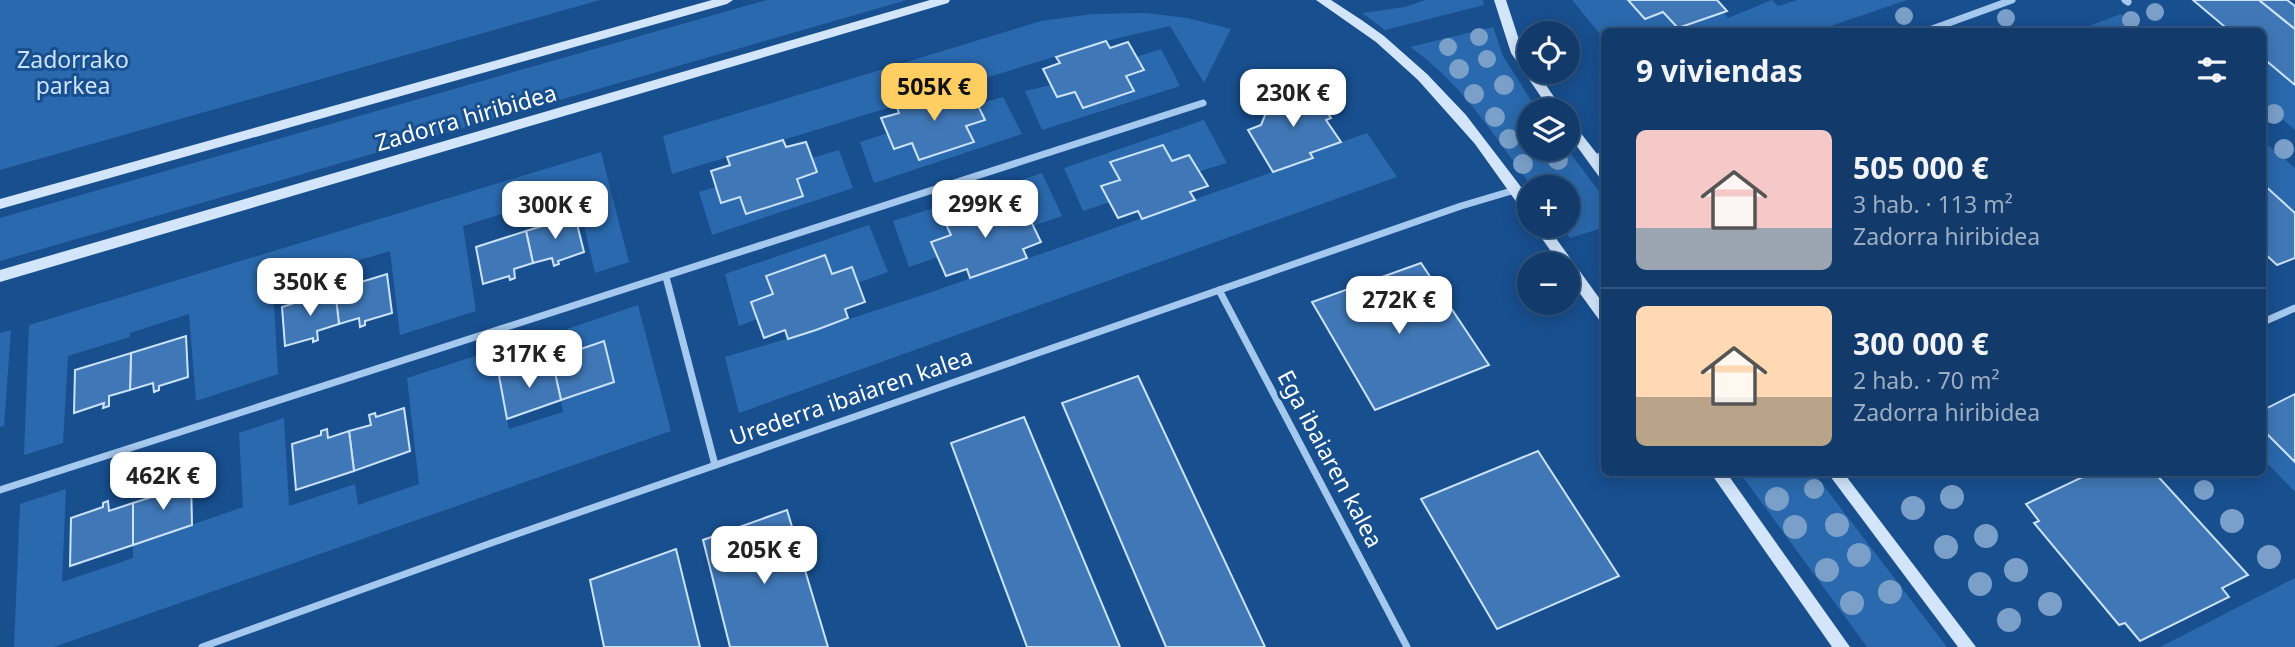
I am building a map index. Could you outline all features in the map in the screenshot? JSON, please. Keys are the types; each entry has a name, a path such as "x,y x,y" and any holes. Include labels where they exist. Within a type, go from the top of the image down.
{"street":[{"name":"Zadorra hiribidea","path":"0,204 727,0"},
{"name":"Zadorra hiribidea","path":"0,275 944,0"},
{"path":"1322,0 1379,38 1437,89 1516,190"},
{"path":"1500,0 1517,53 1549,98"},
{"path":"1935,28 2012,0"},
{"path":"0,490 1203,103"},
{"path":"1580,137 1599,157"},
{"name":"Urederra ibaiaren kalea","path":"202,647 715,465 1516,190"},
{"path":"666,277 715,465"},
{"path":"1580,283 1601,312"},
{"name":"Ega ibaiaren kalea","path":"1219,290 1407,647"},
{"path":"2266,321 2295,308"},
{"path":"1720,476 1842,647"},
{"path":"1837,476 1968,647"}],"green space":[{"name":"Zadorrako parkea","path":"0,0 600,0 0,170"},
{"path":"767,0 907,0 0,261 0,218"},
{"path":"1425,0 1483,0 1484,5 1385,30 1362,13 1405,7"},
{"path":"1572,0 1628,0 1645,19 1663,12 1678,28 1601,28 1601,35"},
{"path":"1772,0 1778,6 1797,0 1907,0 1825,28 1678,28 1723,12 1728,18"},
{"path":"1145,13 1187,18 1231,29 1204,83 1170,26 1106,41 672,174 663,136 1041,21 1092,14"},
{"path":"2121,14 2137,28 2087,28"},
{"path":"1493,27 1503,56 1517,78 1517,84 1521,84 1529,98 1517,98 1517,161 1576,161 1601,194 1601,228 1580,235 1580,175 1523,175 1462,94 1429,61 1410,47"},
{"path":"1161,49 1180,86 1042,130 1025,91 1051,85 1058,97 1075,92 1083,107 1134,92 1126,76 1136,57"},
{"path":"2266,61 2295,85 2295,130 2266,106"},
{"path":"1003,97 1022,134 874,183 860,142 888,133 894,148 912,143 973,141 966,126 984,120 978,104"},
{"path":"1204,120 1227,163 1200,171 1189,155 1172,161 1162,145 1111,162 1120,180 1101,186 1110,202 1083,211 1064,168"},
{"path":"1367,133 1397,177 739,413 725,357 1020,261 1313,158 1310,153"},
{"path":"2266,144 2295,168 2295,213 2266,187"},
{"path":"839,150 853,188 712,235 699,192 716,187 740,197 746,214 803,196 797,179 817,172 812,158"},
{"path":"601,152 629,262 595,273 576,191 463,226 476,311 400,335 390,251 273,286 278,374 196,401 189,314 130,333 130,337 68,356 63,443 24,455 29,325"},
{"path":"1042,173 1062,216 1033,226 1025,210 1007,216 998,199 944,218 951,235 938,257 909,267 893,221"},
{"path":"869,225 888,272 858,283 851,267 832,274 824,256 767,276 773,294 752,302 757,319 739,326 725,274"},
{"path":"638,305 671,431 54,647 14,647 20,504 66,489 62,582 133,558 133,545 243,507 239,433 284,418 289,506 355,484 358,505 419,484 407,378 509,345 513,371 499,376 509,429 563,412 561,400 614,382 604,342 578,350 576,346 571,348 567,329"},
{"path":"11,330 4,426 0,427 0,333"},
{"path":"2266,433 2295,462 2295,492 2266,462"},
{"path":"1742,476 1816,476 1947,647 1867,647"},
{"path":"2295,578 2295,647 2160,647"}],"building":[{"path":"1628,0 1717,0 1727,11 1678,28 1663,12 1645,19"},
{"path":"2193,0 2259,0 2295,29 2295,85 2266,61 2266,28 2226,28"},
{"path":"2259,0 2287,0 2295,6 2295,29"},
{"path":"1106,41 1110,48 1128,42 1144,70 1126,76 1134,91 1083,108 1075,92 1057,97 1043,69 1060,63 1056,57"},
{"path":"1310,86 1331,118 1326,120 1341,142 1310,153 1313,158 1273,172 1248,130 1261,125 1266,113 1260,103"},
{"path":"949,89 952,96 971,91 985,120 966,126 974,142 919,160 912,143 894,149 881,118 899,113 896,105"},
{"path":"783,140 786,147 806,142 817,172 797,179 803,196 746,214 740,197 721,203 711,171 730,165 727,157"},
{"path":"1163,145 1172,161 1189,155 1208,186 1190,192 1195,200 1142,219 1138,211 1118,218 1101,186 1120,180 1110,162"},
{"path":"2266,187 2295,213 2295,258 2277,265 2266,255"},
{"path":"999,199 1007,216 1025,209 1041,242 1023,249 1027,258 970,278 967,269 946,276 931,242 951,235 943,218"},
{"path":"575,216 584,252 558,261 559,264 554,266 552,258 533,263 526,231"},
{"path":"526,231 533,263 514,269 515,278 510,280 509,276 483,284 476,247"},
{"path":"825,255 832,274 852,267 865,302 845,309 848,318 816,330 788,339 785,330 764,338 751,302 773,294 766,276"},
{"path":"1421,263 1489,365 1375,410 1312,302"},
{"path":"387,274 392,313 365,321 365,325 360,327 359,318 339,324 335,290"},
{"path":"335,290 339,324 317,331 318,340 313,342 313,338 285,346 282,307"},
{"path":"186,336 188,377 159,386 159,390 154,392 153,383 130,390 131,353"},
{"path":"604,341 614,382 561,400 553,364 573,357 571,348 576,346 578,350"},
{"path":"131,353 130,390 109,396 109,406 103,408 104,403 74,413 75,370"},
{"path":"530,361 532,371 553,364 561,400 507,419 499,376 526,367 525,363"},
{"path":"1138,376 1265,647 1166,647 1062,403"},
{"path":"2295,394 2295,462 2266,433 2266,408"},
{"path":"404,408 410,451 354,471 349,431 371,425 369,415 375,413 376,417"},
{"path":"1024,417 1120,647 1027,647 951,443"},
{"path":"327,429 328,438 349,431 354,471 296,490 292,444 321,435 321,431"},
{"path":"1538,451 1619,576 1497,629 1421,499"},
{"path":"2085,476 2158,476 2248,575 2222,588 2229,597 2140,641 2125,623 2119,625 2034,523 2039,521 2026,504"},
{"path":"191,478 192,525 133,545 133,503 155,496 155,486 160,483 160,488"},
{"path":"108,501 109,511 133,503 133,545 70,566 71,518 103,507 103,503"},
{"path":"787,510 828,647 730,647 703,540"},
{"path":"676,549 700,647 604,647 590,580"}]}
